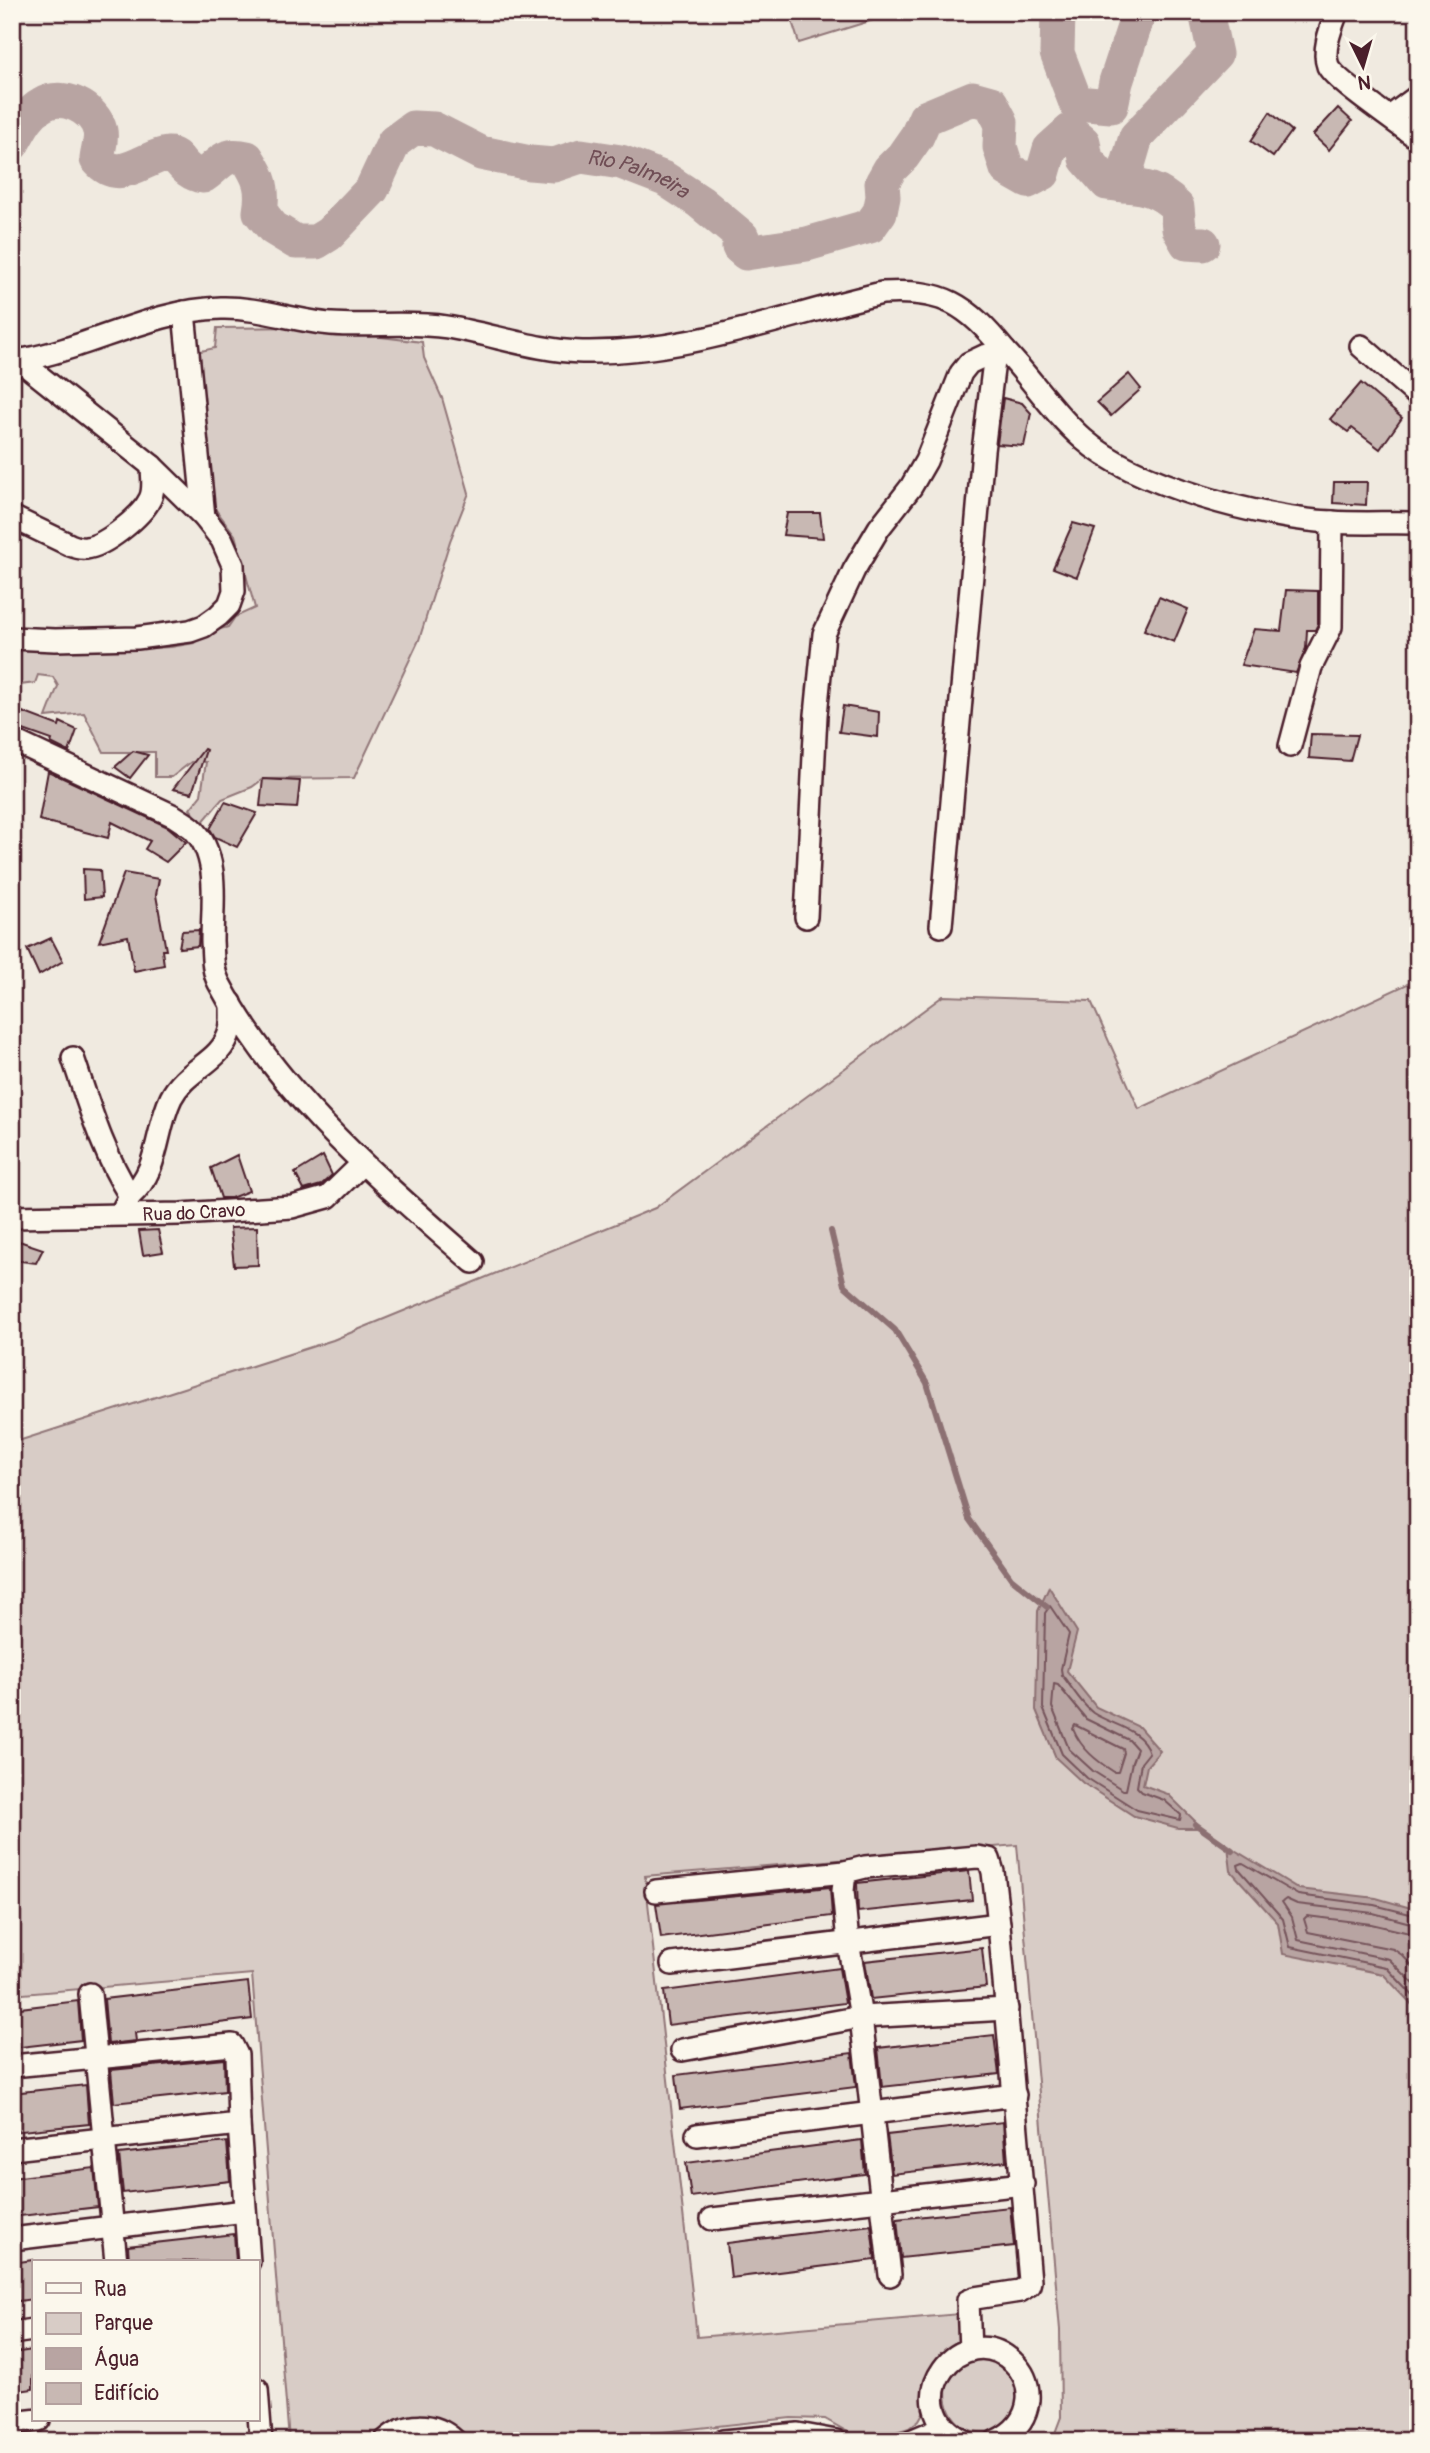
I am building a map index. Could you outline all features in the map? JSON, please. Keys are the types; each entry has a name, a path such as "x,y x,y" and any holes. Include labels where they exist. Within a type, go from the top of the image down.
{"street":[{"path":"1337,12 1328,42 1328,65 1334,75 1418,139"},
{"path":"1390,117 1418,96"},
{"path":"17,357 66,350 184,312 222,308 257,311 330,324 444,326 531,345 579,352 629,352 677,345 882,293 912,291 942,297 967,311 1000,352 1058,414 1084,440 1119,465 1198,495 1280,517 1332,523 1414,519"},
{"path":"184,312 204,517"},
{"path":"1361,346 1418,396"},
{"path":"806,916 816,715 824,634 854,570 879,528 911,487 926,461 961,373 969,363 1000,352"},
{"path":"941,926 980,478 1000,352"},
{"path":"12,638 137,638 190,631 204,626 229,605 234,591 233,565 222,541 204,517 152,466 17,357"},
{"path":"12,517 70,545 80,548 94,546 119,531 148,503 153,486 152,466"},
{"path":"1290,746 1311,667 1331,627 1332,523"},
{"path":"12,740 174,816 193,829 205,847 211,865 213,961 217,979 231,1003 286,1080 323,1124 362,1164 473,1262"},
{"path":"125,1205 148,1176 170,1100 178,1086 225,1046 231,1028 231,1003"},
{"path":"73,1058 97,1134 114,1170 125,1205"},
{"name":"Rua do Cravo","path":"12,1217 125,1205 181,1214 253,1210 315,1202 328,1197 362,1164"},
{"path":"656,1891 845,1872 865,1867 985,1857 989,1859 999,1924 1030,2281 1025,2289 1020,2291 968,2301 970,2350"},
{"path":"845,1872 843,1891 848,1942 861,2017 890,2275"},
{"path":"673,1964 999,1924"},
{"path":"90,1994 116,2260"},
{"path":"682,2050 861,2017 1007,2009"},
{"path":"12,2066 232,2045 237,2055 249,2260"},
{"path":"696,2135 1015,2095"},
{"path":"12,2149 239,2124"},
{"path":"712,2219 1023,2184"},
{"path":"12,2239 245,2211"},
{"path":"12,2333 32,2330"},
{"path":"964,2441 944,2427 936,2414 934,2387 938,2374 946,2363 970,2350 984,2349 1009,2358 1025,2379 1028,2392 1023,2418 1015,2429 996,2441"},
{"path":"259,2416 261,2441"},
{"path":"12,2423 32,2421"},
{"path":"384,2441 410,2426 424,2426 437,2429 455,2441"},
{"path":"911,2441 944,2427"},
{"path":"723,2441 798,2434 836,2441"}],"green space":[{"path":"789,12 899,12 799,43"},
{"path":"298,327 422,342 424,358 442,398 469,493 450,541 419,640 354,778 263,779 252,787 222,799 202,823 190,809 201,795 206,762 191,762 172,777 155,777 155,752 104,752 84,713 46,717 58,686 53,677 38,675 35,683 12,686 12,647 171,647 194,643 207,632 228,627 235,617 255,608 235,535 213,506 196,352 215,348 217,328"},
{"path":"1418,979 1418,2441 1052,2441 1061,2417 1060,2330 1017,1845 645,1876 697,2337 959,2314 963,2343 944,2353 933,2365 927,2406 919,2420 909,2428 896,2432 853,2435 825,2419 791,2418 581,2441 465,2441 457,2432 375,2441 289,2441 252,1974 12,1995 12,1443 333,1340 655,1208 943,996 1091,1001 1139,1109"},
{"path":"985,2357 1010,2368 1017,2379 1019,2391 1014,2413 1007,2423 986,2432 963,2427 956,2420 950,2411 946,2392 948,2382 960,2366"}],"water":[{"path":"1049,1587 1077,1632 1067,1671 1096,1707 1139,1727 1160,1751 1147,1766 1143,1785 1168,1794 1202,1828 1178,1828 1134,1816 1083,1783 1056,1758 1036,1710 1038,1611"},
{"path":"1228,1846 1299,1889 1376,1898 1418,1910 1418,2011 1383,1974 1283,1954 1278,1923 1231,1871"}],"building":[{"path":"1338,108 1352,121 1329,150 1313,135"},
{"path":"1270,112 1292,131 1273,157 1251,141"},
{"path":"1129,374 1141,389 1111,416 1097,402"},
{"path":"1361,383 1402,418 1380,449 1352,428 1348,432 1330,419"},
{"path":"1003,398 1022,403 1031,413 1024,446 997,444"},
{"path":"1334,482 1367,482 1366,505 1333,503"},
{"path":"787,513 820,513 823,538 783,535"},
{"path":"1073,523 1095,529 1077,577 1053,568"},
{"path":"1286,590 1318,591 1318,624 1315,630 1307,630 1306,648 1296,673 1241,665 1254,629 1281,631"},
{"path":"1159,597 1188,609 1174,642 1144,630"},
{"path":"843,706 879,712 878,737 839,732"},
{"path":"12,708 59,726 60,722 77,730 69,752 51,743 52,740 12,726"},
{"path":"1311,734 1357,735 1350,761 1309,758"},
{"path":"204,749 206,750 192,793 173,789"},
{"path":"133,751 148,755 130,778 115,767"},
{"path":"48,771 168,827 186,842 166,862 145,849 150,841 112,822 108,838 39,820"},
{"path":"263,779 300,781 297,808 260,806"},
{"path":"225,802 257,813 237,847 215,837 210,829"},
{"path":"83,869 100,870 102,897 84,899"},
{"path":"124,873 159,879 156,895 166,950 162,950 164,965 134,971 128,936 99,942"},
{"path":"199,930 198,946 179,948 182,931"},
{"path":"51,938 63,961 39,975 27,949"},
{"path":"237,1155 249,1191 231,1198 221,1198 211,1168"},
{"path":"323,1156 332,1175 321,1185 304,1190 295,1173"},
{"path":"257,1227 258,1265 234,1266 230,1228"},
{"path":"158,1230 163,1252 143,1255 139,1231"},
{"path":"19,1241 43,1249 36,1263 12,1260"},
{"path":"969,1871 972,1900 858,1912 857,1883"},
{"path":"830,1887 832,1916 661,1938 656,1904"},
{"path":"982,1948 986,1987 871,1999 865,1961"},
{"path":"839,1968 845,2003 668,2025 664,1991"},
{"path":"248,1982 252,2019 135,2033 136,2041 108,2044 104,1999"},
{"path":"78,2001 81,2040 12,2048 12,2009"},
{"path":"994,2035 999,2074 882,2087 878,2048"},
{"path":"852,2053 856,2087 680,2109 676,2075"},
{"path":"224,2059 225,2091 114,2103 111,2070"},
{"path":"86,2085 89,2124 12,2132 12,2093"},
{"path":"1003,2122 1006,2161 892,2174 887,2135"},
{"path":"862,2140 865,2174 691,2197 686,2163"},
{"path":"227,2142 230,2181 123,2193 119,2154"},
{"path":"94,2168 98,2207 12,2217 12,2178"},
{"path":"1010,2207 1014,2246 901,2258 897,2219"},
{"path":"871,2225 875,2260 731,2278 727,2243"},
{"path":"234,2234 236,2260 129,2260 128,2246"},
{"path":"32,2260 32,2299 12,2302 12,2263"},
{"path":"32,2350 32,2389 12,2392 12,2353"}],"waterway":[{"name":"Rio Palmeira","path":"1058,12 1057,53 1076,103 1111,106 1139,12"},
{"name":"Rio Palmeira","path":"1122,185 1136,137 1215,54 1206,12"},
{"name":"Rio Palmeira","path":"12,144 32,112 50,101 59,100 77,105 92,115 100,131 97,159 114,170 132,168 168,154 190,171 203,176 222,160 232,157 247,158 260,183 260,212 273,228 296,242 316,242 329,234 372,189 394,142 413,128 434,129 481,153 554,165 581,156 621,162 665,179 700,202 742,237 739,247 746,253 807,244 870,226 880,212 882,183 917,136 925,118 973,98 991,103 1001,122 1000,147 1007,169 1028,181 1043,173 1050,149 1070,131 1083,142 1086,159 1107,183 1145,188 1161,194 1177,207 1179,229 1187,243 1203,244"},
{"path":"831,1231 844,1285 895,1330 927,1383 969,1519 1011,1578 1047,1607"},
{"path":"1195,1824 1232,1850"}]}
